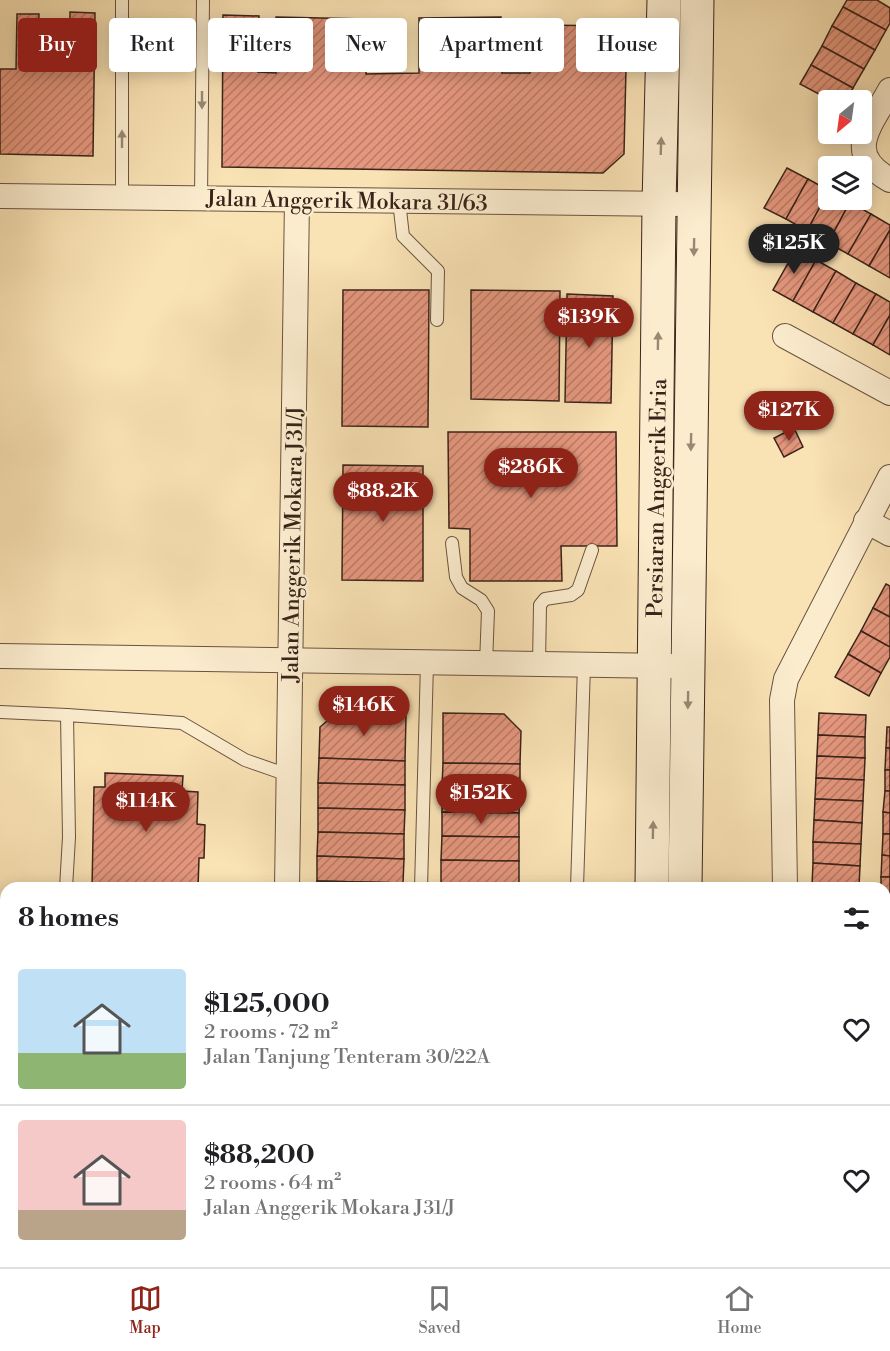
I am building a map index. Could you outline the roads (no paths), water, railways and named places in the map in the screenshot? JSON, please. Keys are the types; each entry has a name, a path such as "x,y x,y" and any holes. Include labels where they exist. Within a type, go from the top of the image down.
{"street":[{"name":"Persiaran Anggerik Eria","path":"652,882 659,204 664,0"},
{"name":"Persiaran Anggerik Eria","path":"686,882 697,0"},
{"path":"890,90 864,138 862,152 869,164 879,174 890,180"},
{"name":"Jalan Anggerik Mokara 31/63","path":"0,196 694,205"},
{"name":"Jalan Anggerik Mokara J31/J","path":"286,882 297,200"},
{"path":"785,336 890,393"},
{"path":"785,882 782,700 786,679 890,477"},
{"path":"866,521 890,534"},
{"path":"0,656 688,665"}],"lane":[{"path":"122,0 122,198"},
{"path":"201,198 203,0"},
{"path":"399,201 403,236 438,271 437,320"},
{"path":"452,543 456,577 462,588 481,600 488,611 486,664"},
{"path":"539,664 540,605 545,599 571,595 578,590 592,550"},
{"path":"421,882 427,663"},
{"path":"577,882 584,665"},
{"path":"0,712 182,723 245,760 288,775"},
{"path":"66,882 69,837 67,715"}]}
